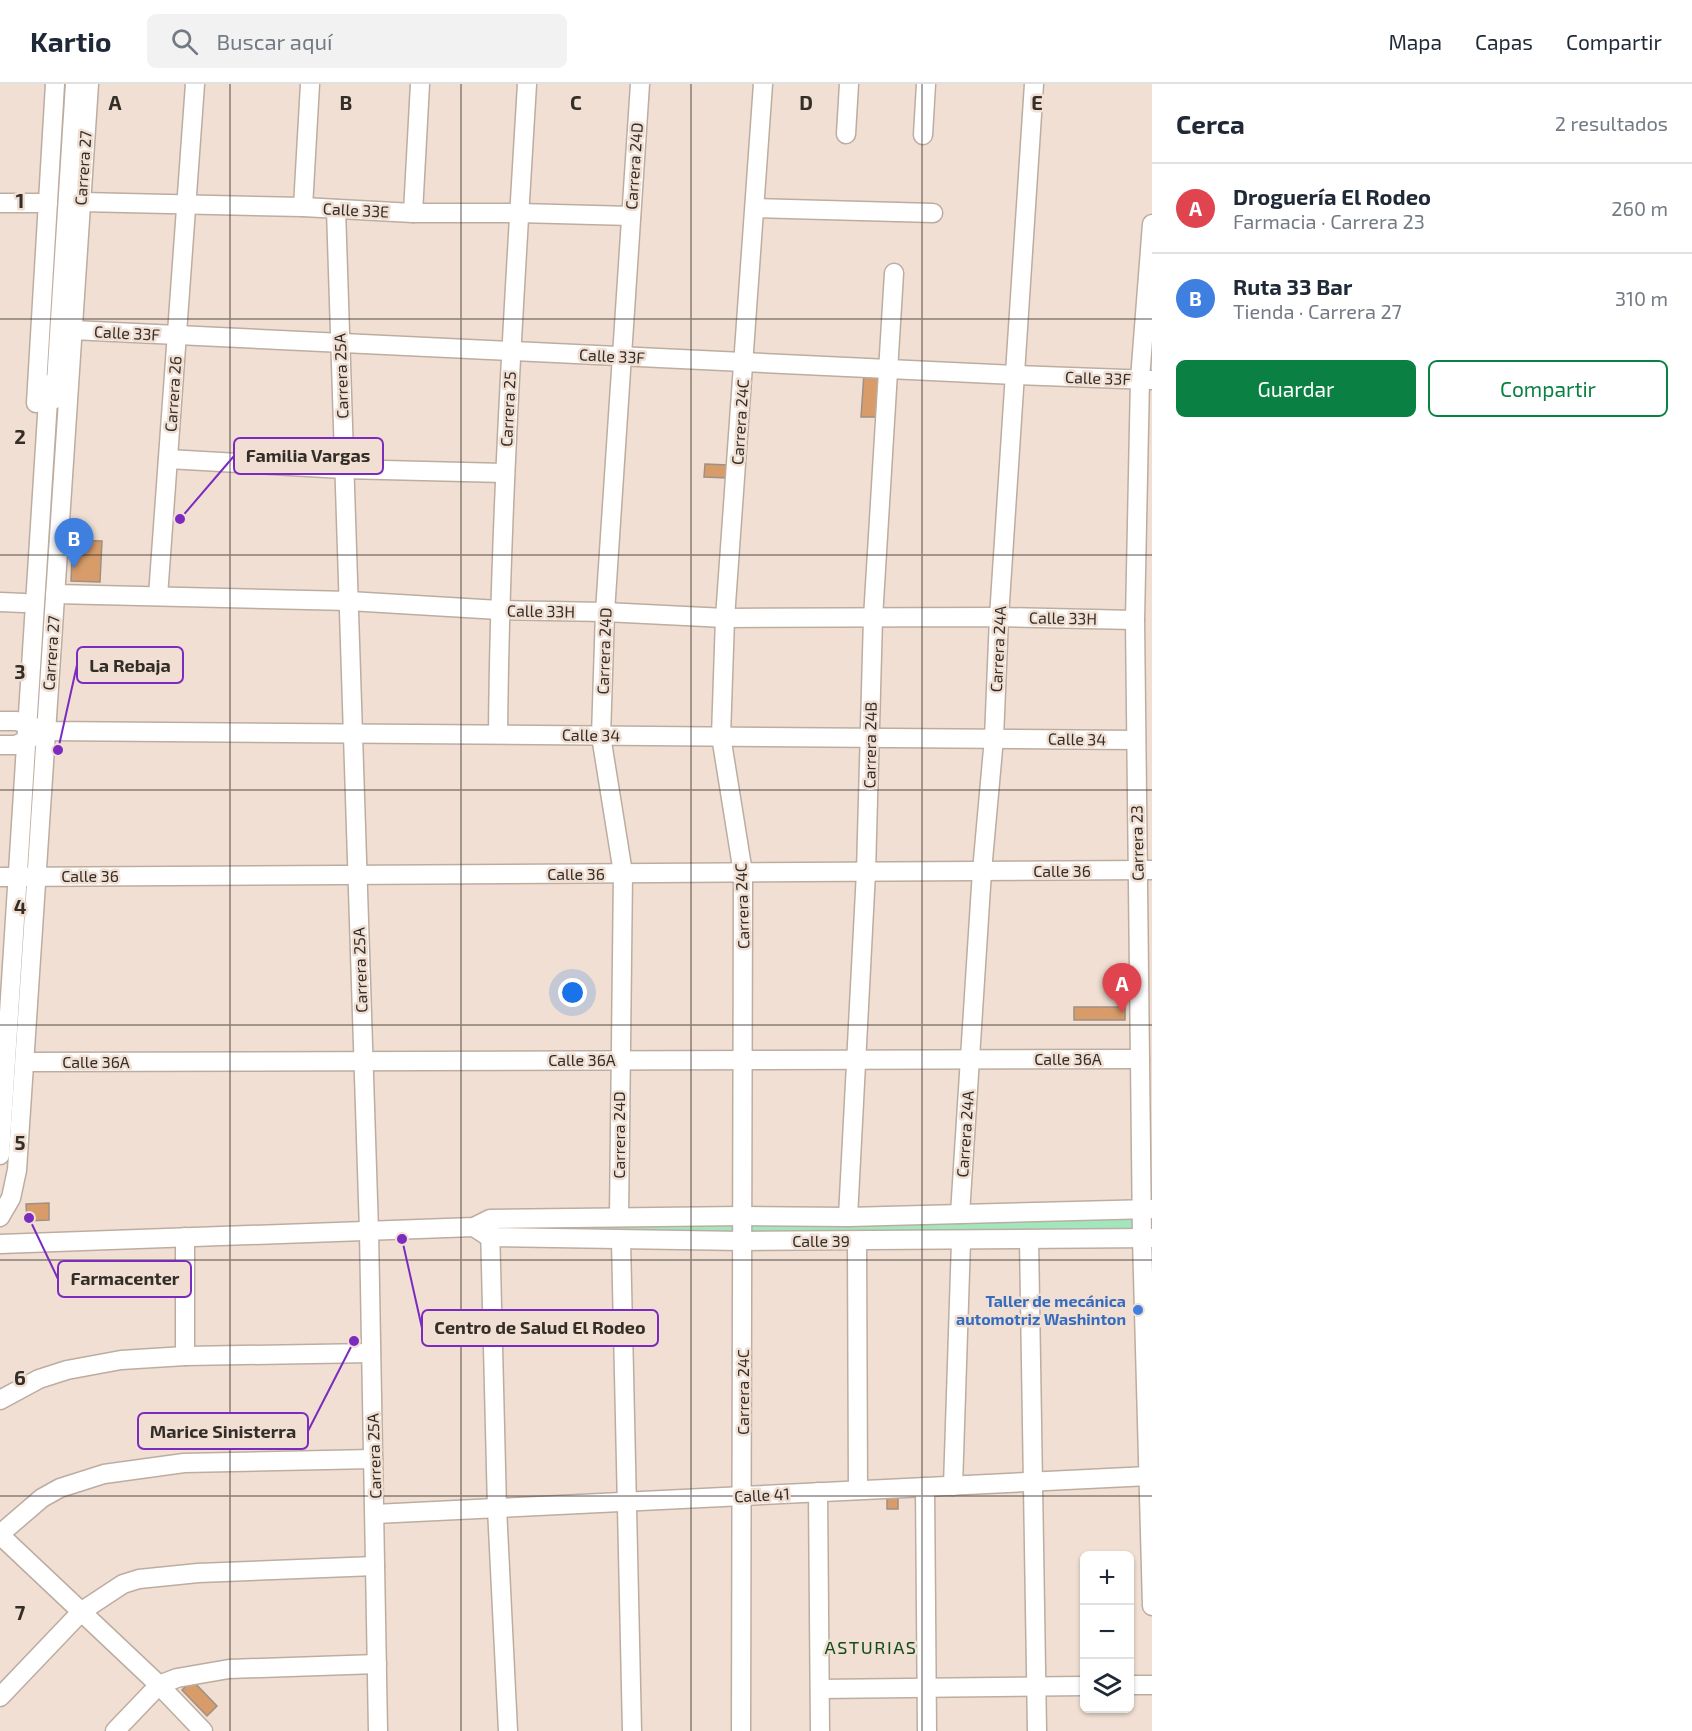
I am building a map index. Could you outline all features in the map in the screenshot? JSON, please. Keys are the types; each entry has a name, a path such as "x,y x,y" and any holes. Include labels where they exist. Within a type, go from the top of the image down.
{"street":[{"name":"Carrera 27","path":"0,1002 18,877 23,732 24,603 55,84"},
{"path":"23,732 68,84"},
{"path":"23,732 75,84"},
{"name":"Carrera 27","path":"0,1217 11,1198 16,1183 25,1062 18,877 23,732 55,594 89,84"},
{"name":"Carrera 26","path":"158,596 195,84"},
{"path":"303,207 310,84"},
{"path":"413,213 420,84"},
{"name":"Carrera 25","path":"498,734 504,473 527,84"},
{"name":"Carrera 24D","path":"619,1218 623,873 601,736 605,612 640,84"},
{"name":"Carrera 24C","path":"741,1731 743,873 722,736 725,618 763,84"},
{"path":"846,134 849,84"},
{"path":"923,135 926,84"},
{"name":"Carrera 24A","path":"960,1214 982,871 994,738 999,616 1034,84"},
{"name":"Calle 33E","path":"81,202 303,207 413,213 631,216"},
{"path":"0,203 48,203"},
{"path":"755,208 933,213"},
{"name":"Carrera 25A","path":"336,209 369,1231 378,1731"},
{"name":"Carrera 23","path":"1152,224 1135,620 1136,740 1145,871 1140,1059 1147,1209 1152,1606"},
{"name":"Carrera 24B","path":"848,1217 866,872 873,618 894,273"},
{"name":"Calle 33F","path":"72,330 1146,380"},
{"path":"168,459 344,469 504,473"},
{"name":"Calle 33H","path":"55,594 349,601 500,610 725,618 999,616 1135,620"},
{"path":"0,602 24,603"},
{"name":"Calle 34","path":"23,732 353,732 1136,740"},
{"name":"Calle 36","path":"18,877 1145,871"},
{"path":"0,1155 18,877"},
{"path":"0,1193 6,1177 10,1152 18,877"},
{"name":"Calle 36A","path":"25,1062 1140,1059"},
{"name":"Calle 39","path":"0,1244 484,1228 619,1218 848,1217 1147,1209"},
{"path":"484,1228 508,1731"},
{"name":"Calle 39","path":"484,1228 621,1240 857,1242 1147,1238"},
{"path":"185,1237 185,1356"},
{"path":"1029,1239 1037,1731"},
{"path":"621,1240 632,1731"},
{"path":"953,1486 961,1240"},
{"path":"857,1242 858,1490"},
{"path":"0,1400 39,1379 67,1370 121,1360 185,1356 371,1353"},
{"path":"203,1731 159,1685 0,1535 42,1498 60,1488 104,1474 184,1463 373,1459"},
{"name":"Calle 41","path":"375,1514 1149,1476"},
{"path":"925,1487 927,1731"},
{"path":"818,1492 820,1731"},
{"path":"0,1697 82,1611 116,1588 139,1579 198,1573 375,1566"},
{"path":"115,1731 159,1685 177,1678 229,1670 377,1664"},
{"path":"1134,1685 1152,1685"},
{"path":"820,1689 1080,1686"}],"green space":[{"path":"1143,1210 1142,1238 489,1237 490,1219"}],"building":[{"path":"864,373 880,374 877,417 861,417"},
{"path":"705,464 728,465 727,478 704,477"},
{"path":"73,540 102,541 100,582 71,581"},
{"path":"1074,1007 1125,1007 1125,1020 1074,1020"},
{"path":"49,1203 49,1220 27,1221 26,1204"},
{"path":"887,1488 898,1488 898,1509 887,1509"},
{"path":"192,1680 217,1706 207,1716 182,1690"}],"place":[{"name":"Familia Vargas","path":"180,519"},
{"name":"Ruta 33 Bar","path":"74,568"},
{"name":"La Rebaja","path":"58,750"},
{"name":"Droguería El Rodeo","path":"1122,1013"},
{"name":"Farmacenter","path":"29,1218"},
{"name":"Centro de Salud El Rodeo","path":"402,1239"},
{"name":"Taller de mecánica automotriz Washinton","path":"1138,1310"},
{"name":"Marice Sinisterra","path":"354,1341"}],"district":[{"name":"ASTURIAS","path":"871,1648"}]}
